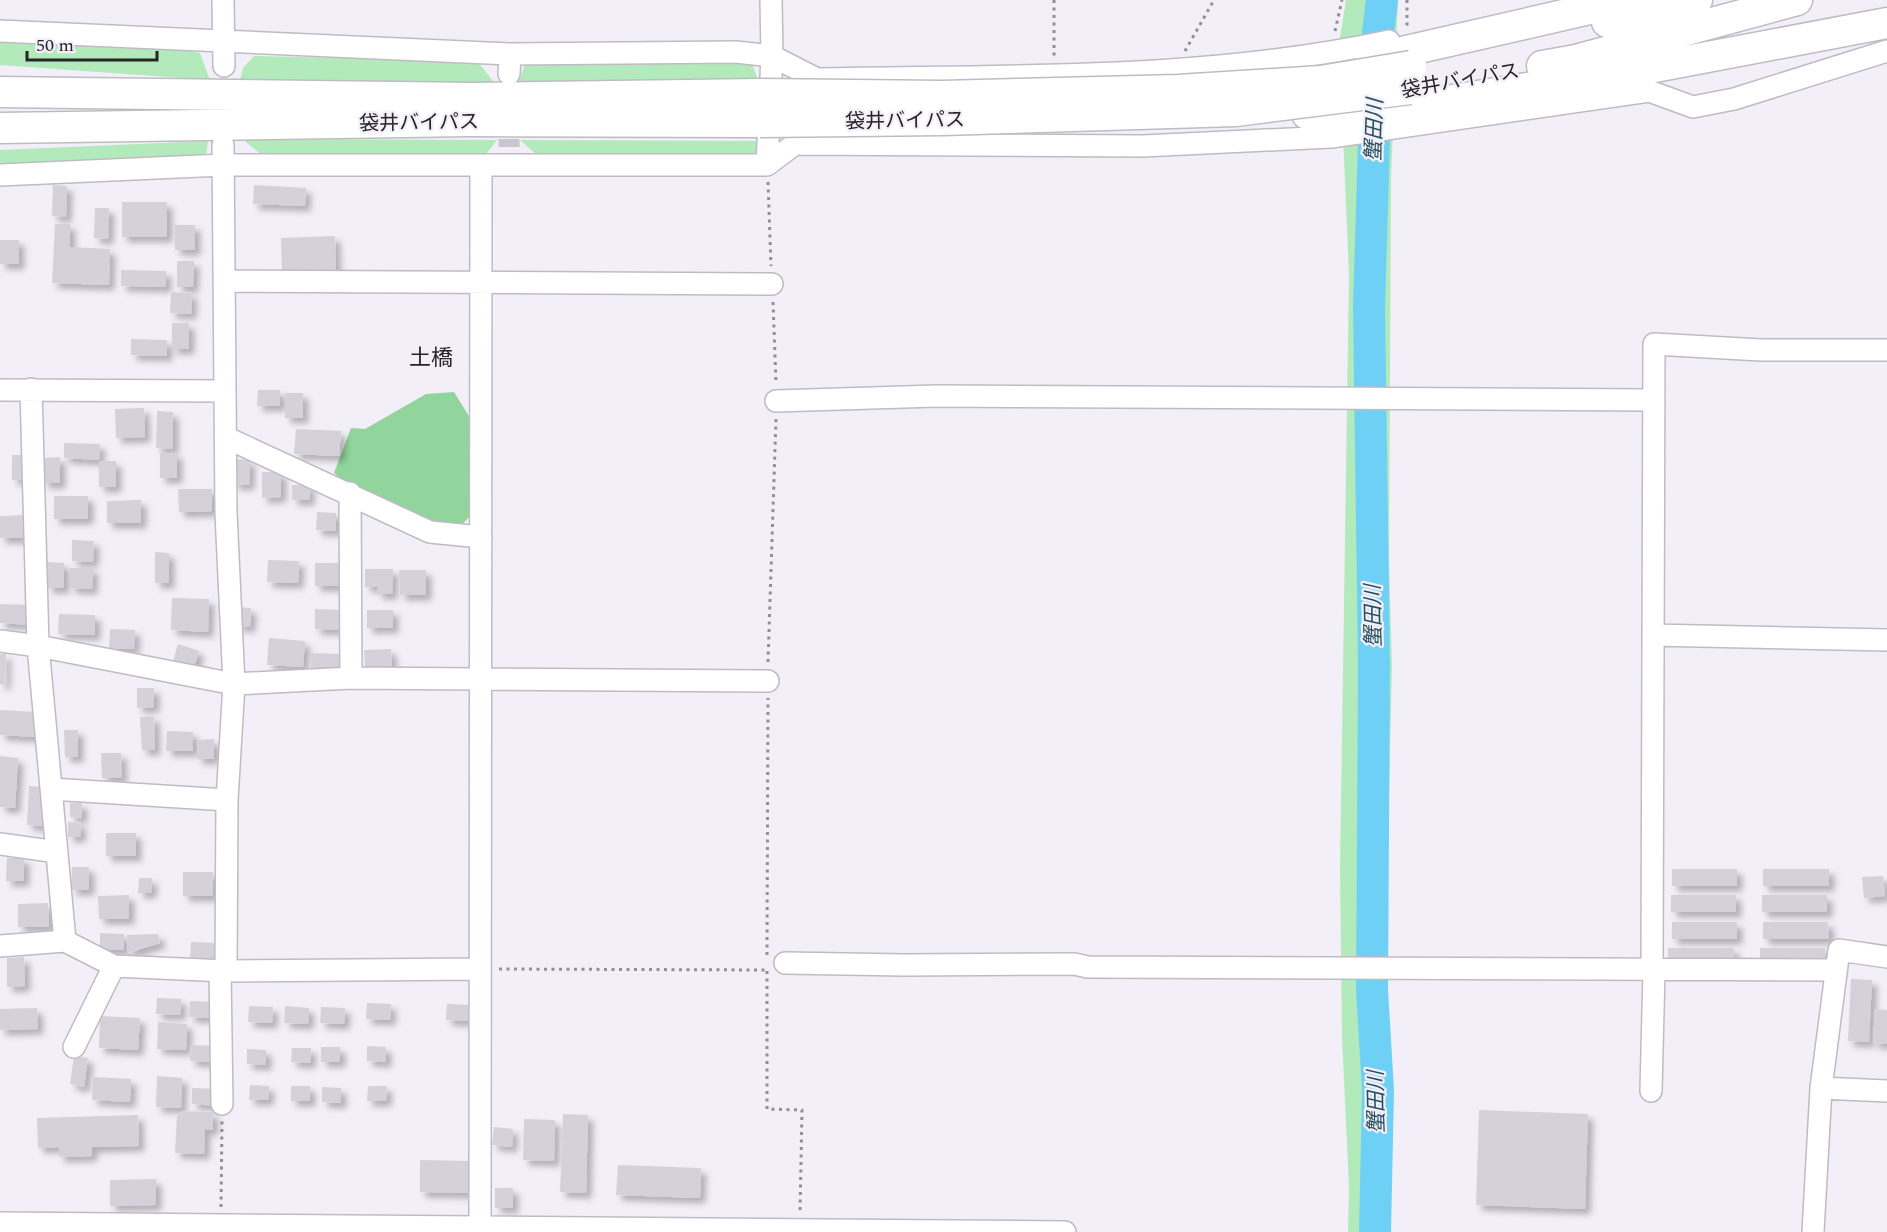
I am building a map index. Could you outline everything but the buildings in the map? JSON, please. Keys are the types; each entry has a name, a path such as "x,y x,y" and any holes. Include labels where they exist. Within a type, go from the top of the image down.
{"highway":[{"path":"1406,74 1629,0"},
{"name":"袋井バイパス","path":"1406,74 1453,59 1697,0"},
{"name":"袋井バイパス","path":"0,92 472,98 760,108 943,120 1236,99 1406,74 1576,60 1797,0"},
{"path":"1406,74 1639,70 1887,23"},
{"path":"0,81 47,92"},
{"name":"袋井バイパス","path":"0,128 470,122 760,108"},
{"path":"0,137 46,128"}],"street":[{"path":"223,0 224,66"},
{"path":"767,165 772,56 771,0"},
{"path":"0,175 223,155 481,165 510,156 767,165 795,144 1143,146 1331,137 1406,74 1571,0"},
{"path":"0,31 224,42 509,64 736,52 772,56 817,79 1173,71 1247,65 1338,51 1406,74 1649,91 1694,107 1734,99 1887,51"},
{"path":"222,1104 227,800 234,684 226,513 223,155"},
{"path":"480,1227 481,165"},
{"path":"225,281 772,284"},
{"path":"1651,1091 1654,970 1652,964 1654,344 1761,350 1887,350"},
{"path":"31,389 38,646 65,941"},
{"path":"0,390 225,391"},
{"path":"776,401 936,396 1653,400"},
{"path":"227,438 430,532 481,537"},
{"path":"350,493 351,678"},
{"path":"1653,635 1887,640"},
{"path":"0,641 38,646 234,684 351,678 768,681"},
{"path":"51,789 227,800"},
{"path":"0,844 57,852"},
{"path":"0,946 65,941 114,966 223,971 480,969"},
{"path":"1813,1232 1821,1088 1839,950 1887,957"},
{"path":"776,961 904,965 1074,964 1088,968 1211,966 1310,969 1421,967 1835,970"},
{"path":"74,1047 114,966"},
{"path":"1821,1088 1887,1091"},
{"path":"0,1223 221,1229 480,1227 1065,1232"}],"path":[{"path":"1173,71 1214,0"},
{"path":"1338,51 1342,0"},
{"path":"1406,74 1407,0"},
{"path":"767,165 776,401 768,681 776,961"},
{"path":"480,969 767,970 767,1109 802,1110 800,1229"},
{"path":"221,1229 222,1104"}],"green space":[{"path":"1346,0 1398,0 1391,180 1389,562 1392,665 1384,1009 1385,1232 1348,1232 1349,1185 1342,1038 1340,868 1349,274 1339,44"},
{"path":"0,40 174,48 200,53 210,80 0,65"},
{"path":"254,56 477,61 497,86 240,80 243,68"},
{"path":"525,63 752,63 758,80 518,85"},
{"path":"242,139 497,140 483,158 262,155"},
{"path":"520,140 766,141 761,165 539,157"},
{"path":"208,141 206,157 0,166 0,150"},
{"path":"454,392 472,421 472,514 453,534 355,492 334,473 351,428 365,429 426,394"}],"waterway":[{"name":"蟹田川","path":"1375,1232 1378,1090 1372,990 1374,665 1369,308 1377,41 1382,0"}],"tunnel":[{"path":"509,108 509,147"}],"district":[{"name":"土橋","path":"431,357"}]}
